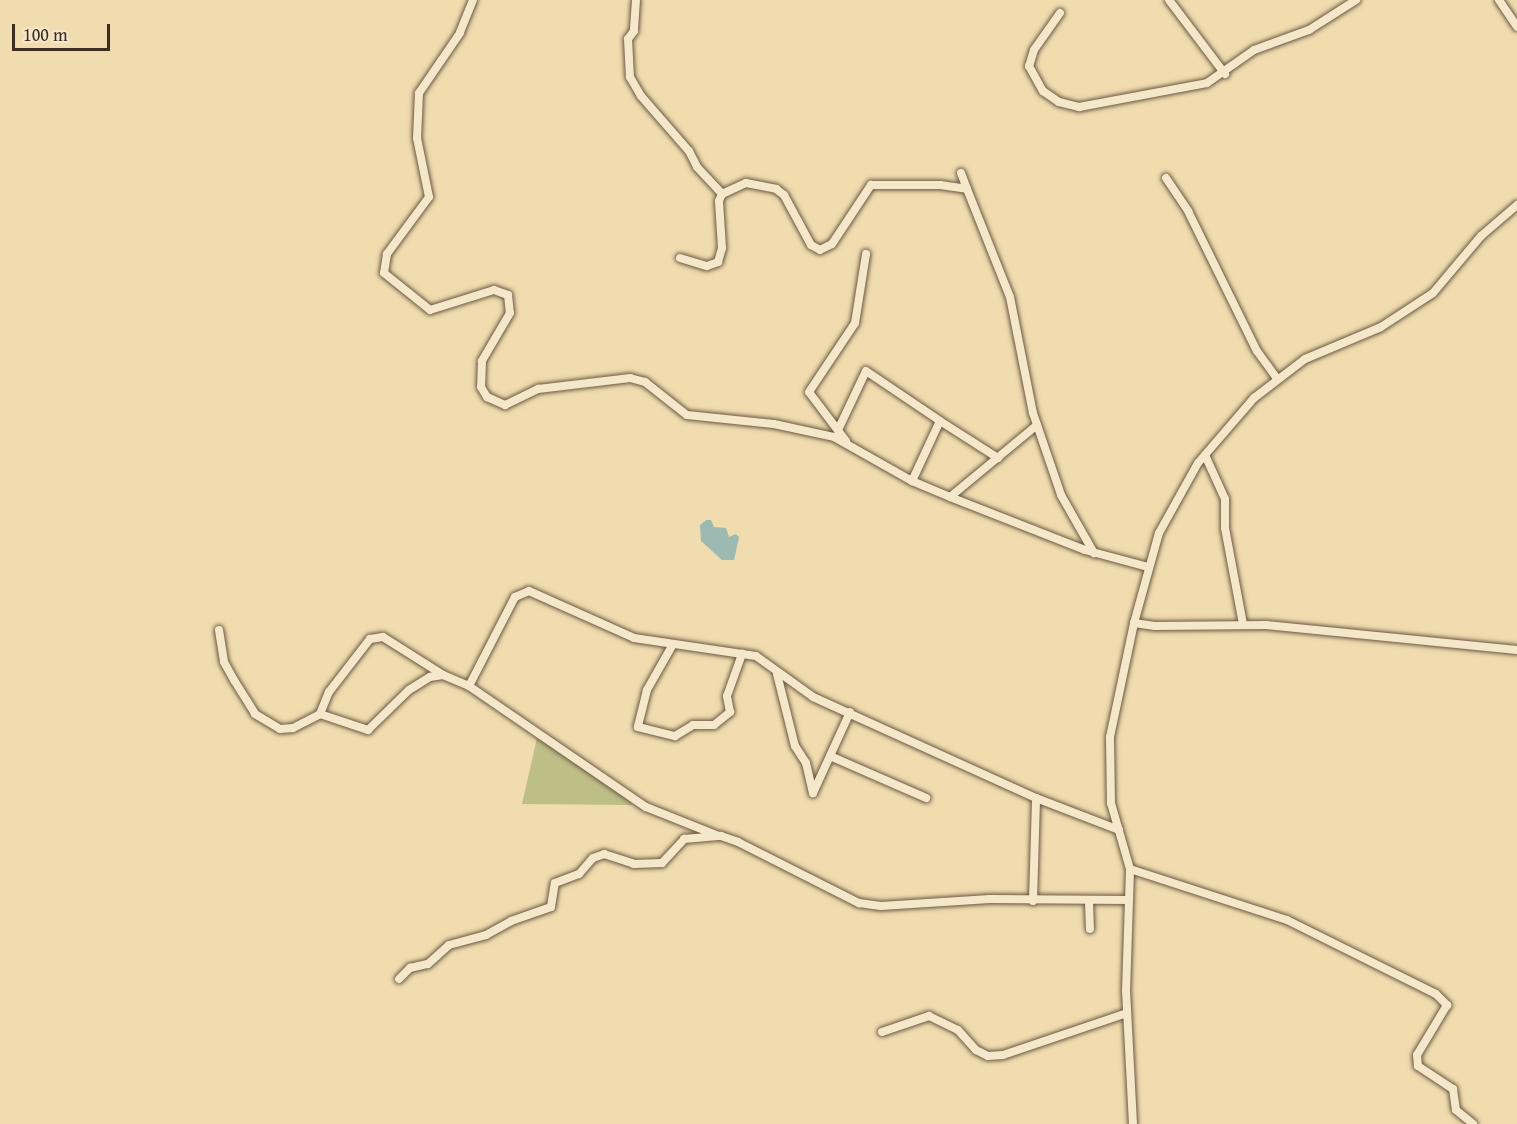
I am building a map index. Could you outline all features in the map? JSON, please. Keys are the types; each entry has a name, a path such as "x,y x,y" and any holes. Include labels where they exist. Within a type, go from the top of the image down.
{"street":[{"path":"473,0 460,33 419,93 417,138 429,197 387,254 384,273 430,310 494,290 508,295 510,313 482,361 482,387 487,397 505,405 538,390 630,378 645,382 687,415 774,424 846,441 912,481 950,497 1094,553 1148,567"},
{"path":"636,0 634,31 628,39 630,77 641,96 689,151 697,167 723,194"},
{"path":"1168,0 1225,74"},
{"path":"1060,13 1034,50 1029,66 1043,91 1066,105 1085,106 1199,86 1225,74 1254,50 1309,30 1356,0"},
{"path":"1499,0 1517,27"},
{"path":"961,173 1010,297 1037,425 1061,495 1094,553"},
{"path":"1166,178 1188,211 1257,351 1277,379"},
{"path":"680,258 707,266 718,262 722,248 719,201 723,194 746,183 776,189 784,195 811,245 820,250 832,244 871,185 940,185 968,189"},
{"path":"1133,1124 1127,1013 1130,869 1110,797 1110,737 1148,567 1163,525 1205,455 1241,411 1277,379 1318,352 1381,327 1433,293 1480,236 1517,206"},
{"path":"846,441 809,392 855,323 866,254"},
{"path":"838,430 866,372 998,458"},
{"path":"912,481 940,421"},
{"path":"950,497 1037,425"},
{"path":"1205,455 1225,499 1225,528 1242,624"},
{"path":"469,686 515,597 524,591 624,634 672,646 756,656 813,697 1036,798 1119,830"},
{"path":"1134,623 1155,627 1242,624 1517,650"},
{"path":"219,630 224,662 255,714 280,729 293,728 320,714 329,692 369,639 382,637 442,675 469,686 646,807 721,836 820,880 859,903 880,906 914,901 1089,902 1129,900"},
{"path":"672,646 646,690 638,727 675,736 693,725 714,725 730,712 727,696 742,654"},
{"path":"777,672 795,746 806,763 813,793 850,712"},
{"path":"320,714 368,730 409,690 430,677 442,675"},
{"path":"830,756 926,798"},
{"path":"1032,901 1036,798"},
{"path":"399,979 410,968 428,964 449,945 551,907 555,883 579,874 593,858 604,854 634,864 662,863 684,839 721,836"},
{"path":"1130,869 1287,920 1436,994 1447,1005 1418,1054 1418,1066 1453,1089 1456,1110 1473,1124"},
{"path":"1089,902 1090,929"},
{"path":"882,1032 914,1018 929,1017 958,1030 976,1050 988,1056 1003,1055 1127,1013"}],"green space":[{"path":"537,738 629,799 632,805 522,804"}],"water":[{"path":"706,520 711,520 714,527 726,528 729,537 736,534 739,537 734,560 722,560 701,541 700,525"}]}
